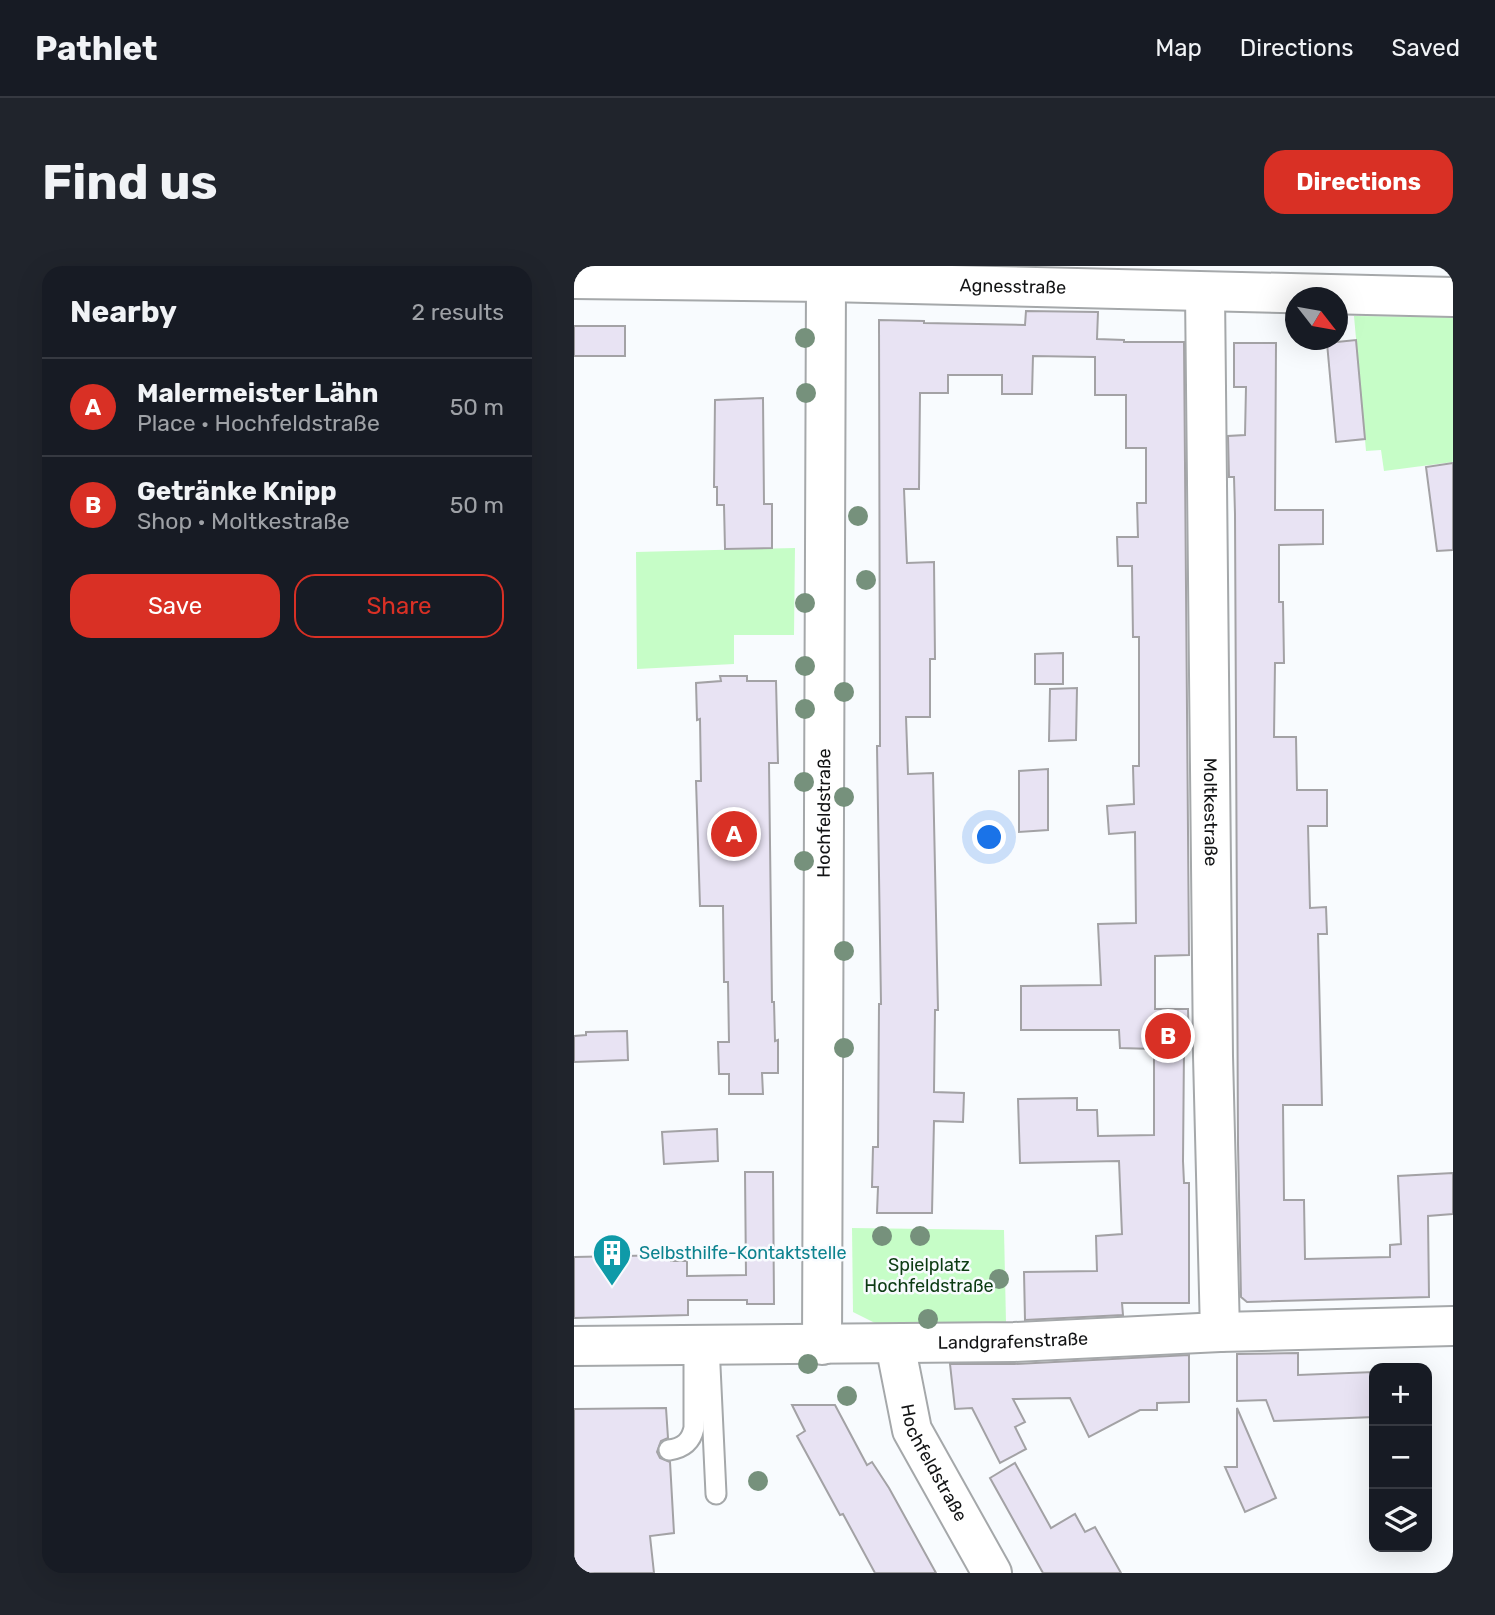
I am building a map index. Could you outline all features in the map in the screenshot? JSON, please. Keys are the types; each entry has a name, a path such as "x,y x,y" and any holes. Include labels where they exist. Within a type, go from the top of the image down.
{"street":[{"name":"Agnesstraße","path":"574,279 826,282 1205,292 1295,280 1453,297"},
{"name":"Hochfeldstraße","path":"822,1345 826,282"},
{"name":"Moltkestraße","path":"1205,292 1213,1056 1220,1332"},
{"name":"Landgrafenstraße","path":"574,1346 1014,1342 1220,1332 1453,1326"},
{"name":"Hochfeldstraße","path":"895,1344 912,1430 992,1573"}],"lane":[{"path":"669,1450 683,1446 690,1439 694,1428 701,1345"},
{"path":"701,1345 716,1494"}],"green space":[{"path":"1354,316 1453,317 1453,462 1384,471 1381,450 1366,451"},
{"path":"795,548 794,635 734,635 734,664 637,669 636,552"},
{"name":"Spielplatz Hochfeldstraße","path":"852,1228 1004,1230 1006,1322 875,1323 853,1312"}],"building":[{"path":"1026,311 1098,312 1097,339 1184,342 1189,955 1155,956 1155,1009 1188,1009 1189,1048 1184,1048 1183,1161 1184,1183 1189,1183 1189,1303 1122,1303 1123,1315 1025,1320 1024,1272 1097,1271 1096,1236 1122,1234 1119,1161 1020,1163 1018,1099 1077,1098 1077,1110 1097,1110 1098,1136 1154,1135 1154,1049 1120,1048 1119,1030 1021,1030 1021,986 1101,985 1098,924 1136,923 1135,832 1109,834 1107,806 1134,804 1133,766 1139,766 1139,637 1133,637 1132,566 1118,566 1117,537 1138,537 1137,503 1146,503 1146,448 1126,448 1126,395 1095,395 1095,357 1033,356 1032,394 1002,394 1002,375 948,375 948,393 920,393 919,489 904,489 907,563 934,562 935,659 930,659 930,717 906,717 908,774 933,773 938,1010 935,1010 934,1092 964,1093 963,1122 934,1121 932,1213 877,1213 878,1187 872,1187 873,1147 878,1147 881,1004 877,746 880,746 879,320 1025,325"},
{"path":"574,326 625,326 625,356 574,356"},
{"path":"1356,340 1365,439 1336,442 1328,350 1348,350 1348,341"},
{"path":"1234,343 1276,343 1275,510 1323,510 1323,544 1279,545 1279,602 1283,602 1284,663 1275,663 1274,737 1296,737 1297,790 1327,790 1327,826 1308,826 1310,908 1326,907 1327,934 1318,934 1322,1105 1283,1105 1284,1200 1304,1200 1305,1259 1390,1257 1390,1245 1401,1244 1398,1176 1453,1173 1453,1214 1428,1216 1429,1297 1247,1302 1241,1297 1235,514 1234,477 1229,477 1228,436 1245,435 1246,387 1234,387"},
{"path":"763,398 764,504 772,504 772,548 725,549 724,505 717,505 717,487 714,487 715,400"},
{"path":"1453,463 1453,550 1437,551 1426,467"},
{"path":"1063,653 1063,684 1035,684 1035,654"},
{"path":"720,676 747,676 747,681 776,681 778,763 769,763 772,1002 775,1041 778,1040 778,1073 762,1073 763,1094 729,1094 729,1074 719,1074 718,1042 729,1042 728,982 724,982 723,906 700,906 696,781 701,781 700,719 697,720 696,683 721,681"},
{"path":"1077,688 1076,740 1049,741 1050,689"},
{"path":"1048,769 1048,830 1019,832 1019,771"},
{"path":"627,1031 628,1060 574,1062 574,1036 586,1035 586,1032"},
{"path":"717,1129 718,1161 664,1164 662,1132"},
{"path":"745,1172 773,1172 774,1304 747,1304 747,1300 688,1300 688,1315 574,1318 574,1257 671,1255 671,1261 687,1261 687,1276 746,1275"},
{"path":"1298,1353 1298,1375 1369,1372 1369,1417 1274,1421 1266,1400 1237,1401 1237,1354"},
{"path":"1189,1355 1189,1402 1157,1403 1157,1410 1140,1410 1089,1437 1070,1398 1013,1399 1025,1422 1015,1427 1026,1449 1000,1463 972,1408 955,1409 950,1364 1014,1364"},
{"path":"792,1405 835,1405 867,1465 872,1462 889,1488 936,1573 875,1573 797,1436 805,1431"},
{"path":"666,1408 668,1438 661,1441 657,1452 660,1458 670,1462 674,1533 650,1536 654,1573 574,1573 574,1409"},
{"path":"1237,1408 1276,1498 1245,1512 1225,1467 1237,1467"},
{"path":"1015,1463 1051,1528 1075,1514 1085,1532 1095,1527 1121,1573 1043,1573 990,1478"}],"place":[{"name":"Malermeister Lähn","path":"734,834"},
{"name":"Getränke Knipp","path":"1168,1036"},
{"name":"Selbsthilfe-Kontaktstelle","path":"612,1287"}]}
